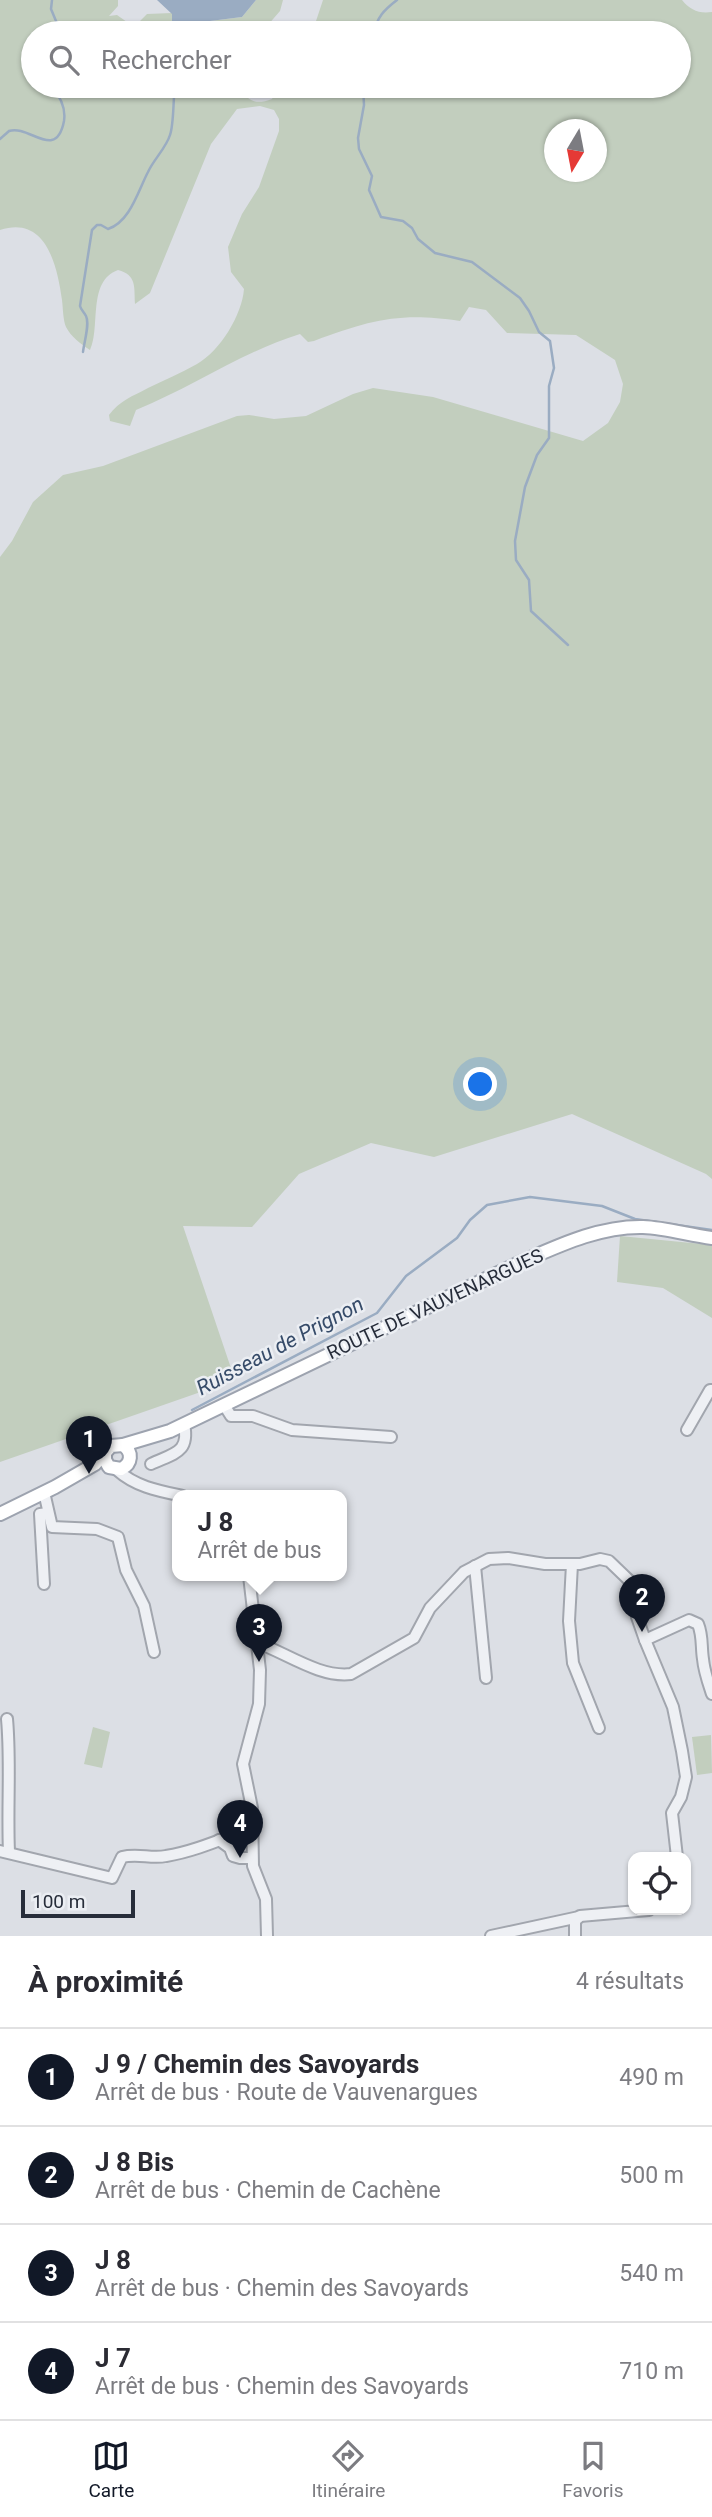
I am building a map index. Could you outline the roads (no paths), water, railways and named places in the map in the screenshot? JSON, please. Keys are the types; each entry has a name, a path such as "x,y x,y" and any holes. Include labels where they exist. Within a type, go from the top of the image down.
{"main road":[{"name":"ROUTE DE VAUVENARGUES","path":"127,1454 170,1430 519,1262 581,1237 602,1231 641,1227 712,1238"},
{"path":"0,1514 95,1464 115,1444 127,1454 124,1468 113,1468 50,1490"},
{"path":"106,1452 105,1460 113,1468"}],"street":[{"path":"687,1430 712,1390"},
{"path":"224,1405 231,1416 253,1416 292,1430 391,1437"},
{"path":"151,1464 181,1450 187,1439 184,1424"},
{"path":"127,1454 138,1484"},
{"path":"113,1468 129,1481 172,1493"},
{"path":"50,1490 48,1513 52,1527 97,1529 118,1537 126,1570 144,1605 154,1652"},
{"path":"44,1584 40,1514 48,1513"},
{"path":"258,1643 320,1671 341,1676 351,1675 414,1638 430,1608 464,1572 489,1559 545,1564 572,1564 600,1559 609,1561 635,1586 636,1617 673,1707 686,1777 681,1797 672,1813 676,1852"},
{"path":"572,1564 569,1621 573,1662 599,1728"},
{"path":"475,1566 485,1678"},
{"path":"250,1581 260,1670 258,1704 243,1764 252,1808 253,1866 266,1899 267,1936"},
{"path":"645,1640 689,1620 698,1624 702,1635 706,1679 712,1694"},
{"path":"7,1718 11,1759 4,1851 113,1878 122,1857 135,1854 162,1857 187,1852 251,1828"},
{"path":"219,1840 230,1848 233,1856 253,1858"},
{"path":"230,1848 236,1844 252,1843"},
{"path":"491,1936 579,1917 628,1912"},
{"path":"575,1936 575,1921 579,1917"}],"water":[{"path":"157,0 256,0 242,17 210,21 172,21 172,14"}],"waterway":[{"path":"52,0 51,9 56,21"},
{"path":"378,21 397,0"},
{"path":"0,139 9,131 17,130 41,139 55,139 64,121 60,98"},
{"path":"83,352 87,324 80,306 92,230 97,225 108,229 128,213 170,135 174,98"},
{"path":"364,98 359,149 372,176 369,190 381,217 403,221 412,228 418,239 435,253 472,262 520,298 539,332 550,341 554,368 549,386 549,438 537,455 525,487 515,541 516,560 529,580 531,611 568,645"},
{"name":"Ruisseau de Prignon","path":"192,1410 377,1313 406,1276 457,1238 470,1220 487,1205 530,1197 602,1206 635,1219 712,1230"}],"place":[{"name":"J 9 / Chemin des Savoyards","path":"89,1474"},
{"name":"J 8 Bis","path":"642,1632"},
{"name":"J 8","path":"259,1662"},
{"name":"J 7","path":"240,1858"}]}
